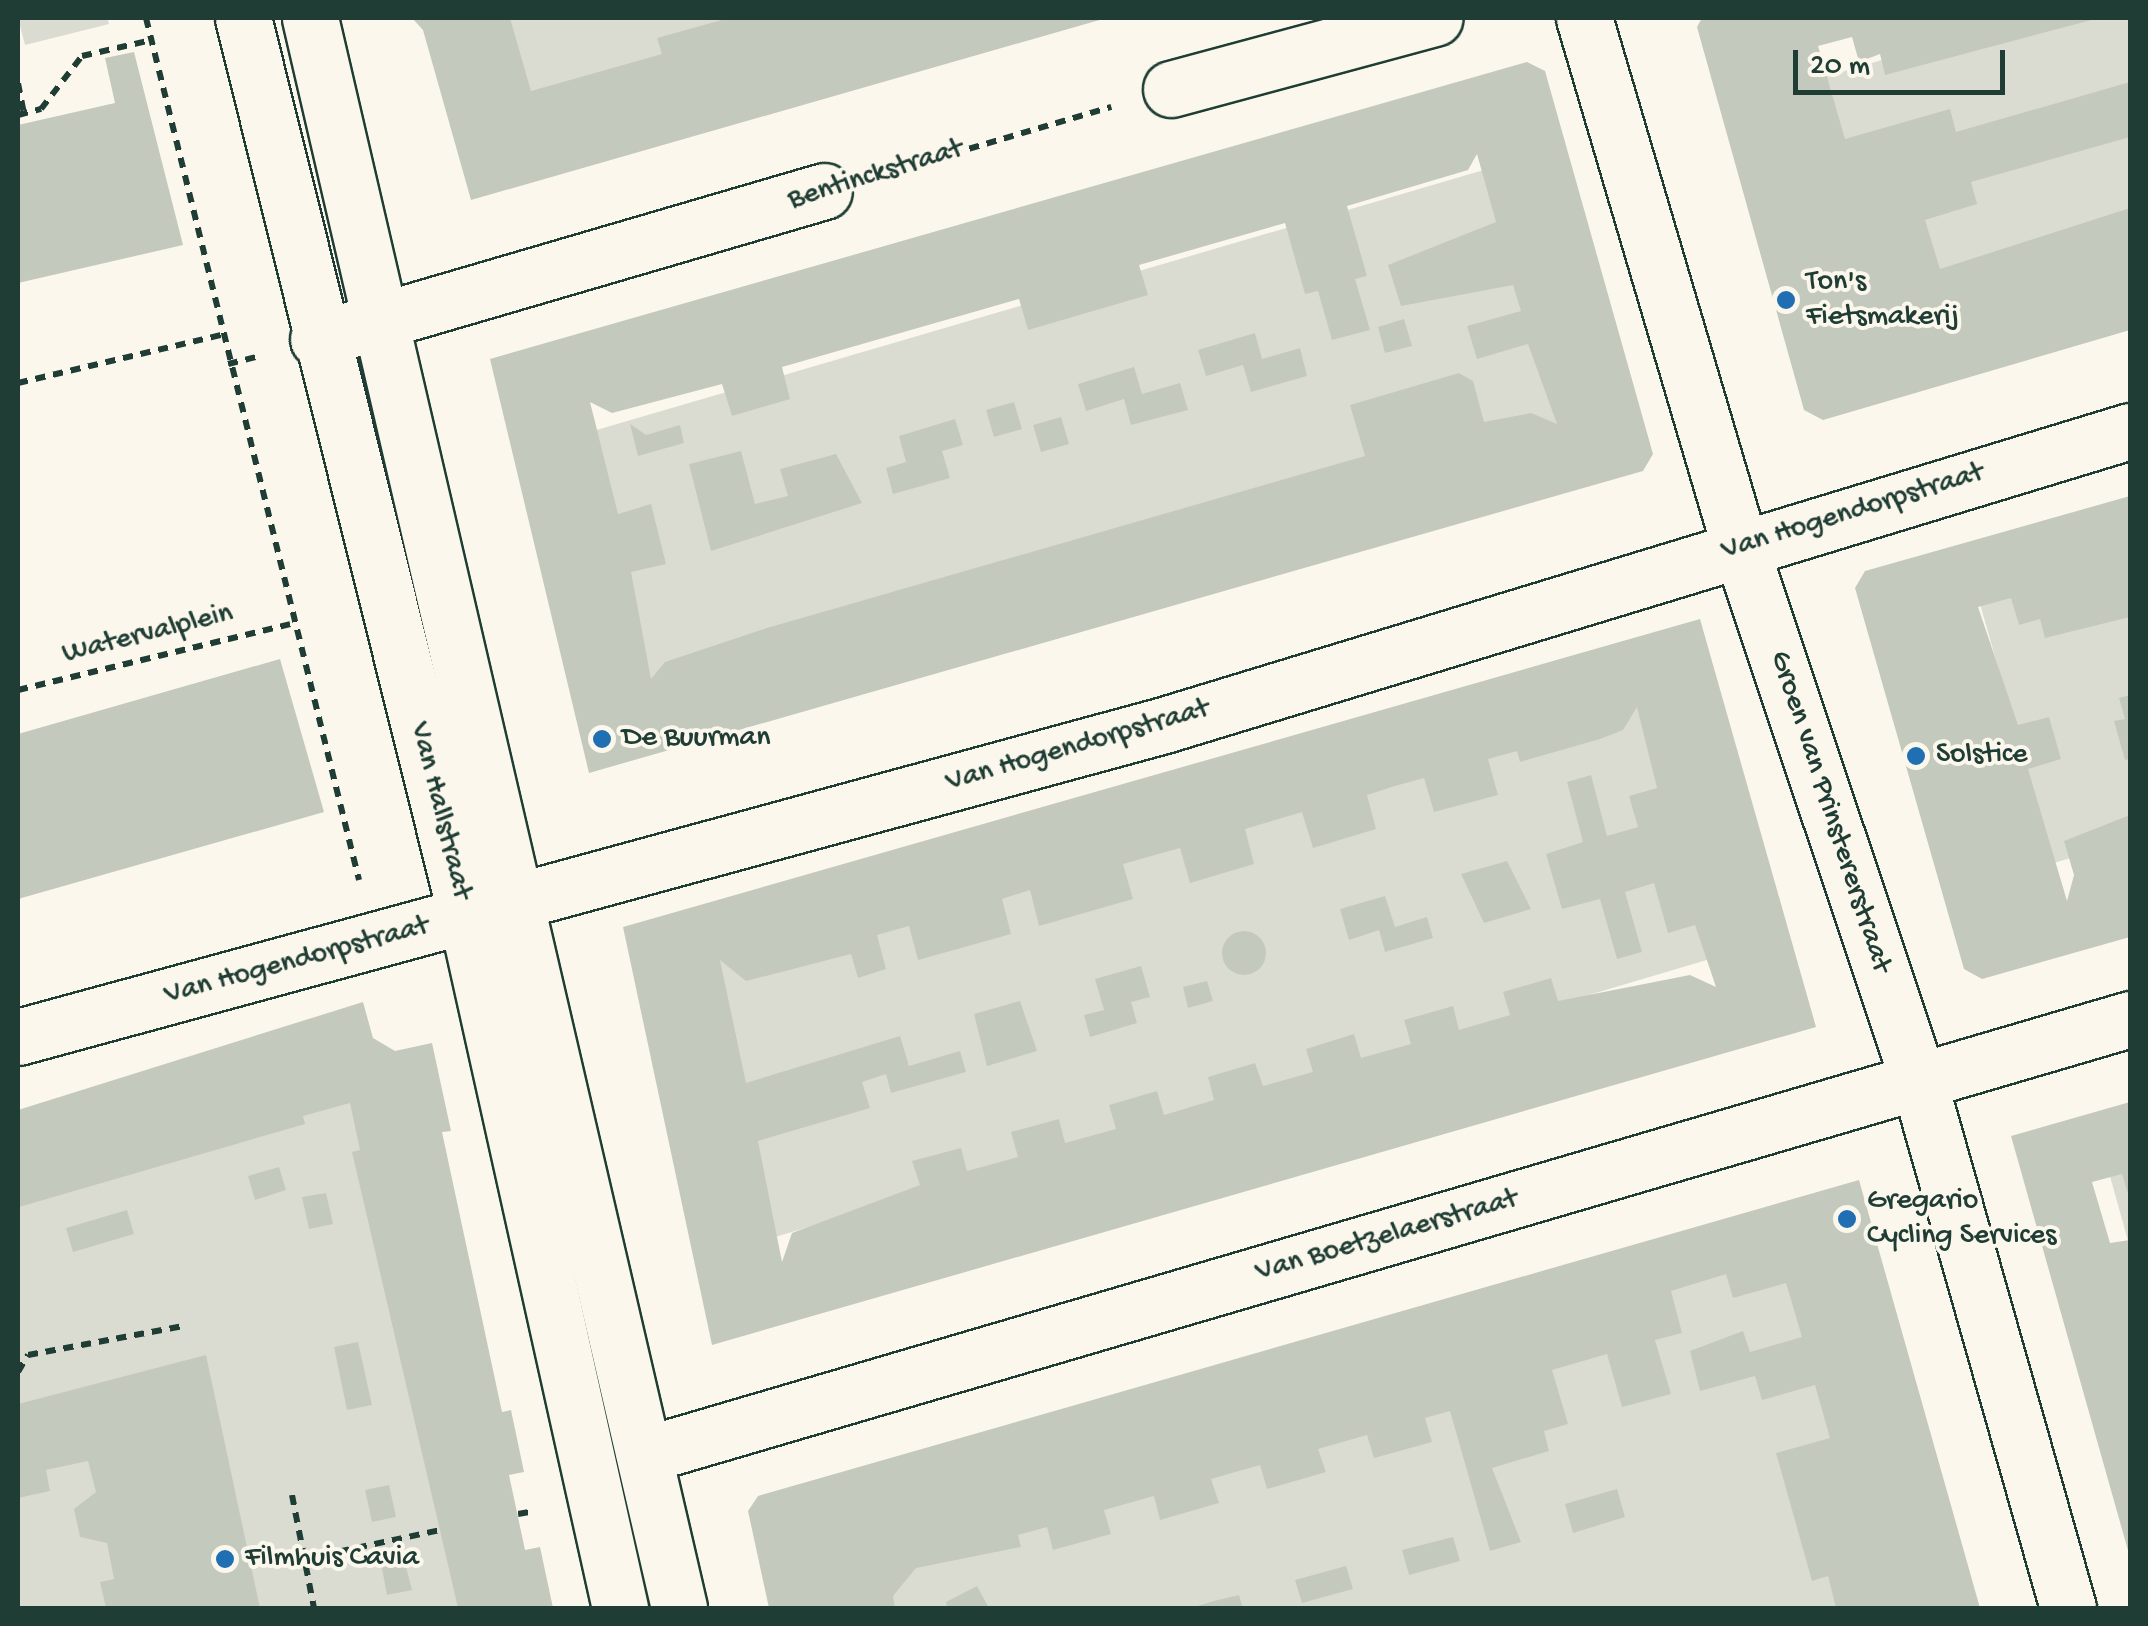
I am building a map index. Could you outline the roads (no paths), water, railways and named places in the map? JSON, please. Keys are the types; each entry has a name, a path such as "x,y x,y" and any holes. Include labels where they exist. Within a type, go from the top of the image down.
{"street":[{"name":"Van Hallstraat","path":"243,18 295,346 491,908 644,1455 678,1608"},
{"name":"Van Hallstraat","path":"310,18 383,324 620,1608"},
{"path":"1171,89 1435,18"},
{"name":"Groen van Prinstererstraat","path":"1584,18 1740,547 1919,1082 2068,1608"},
{"name":"Bentinckstraat","path":"295,346 383,324 824,192"},
{"name":"Van Hogendorpstraat","path":"18,1037 1164,725 2130,430"},
{"name":"Van Boetzelaerstraat","path":"644,1455 2130,1018"}],"place":[{"name":"Ton's Fietsmakerij","path":"1786,300"},
{"name":"De Buurman","path":"602,739"},
{"name":"Solstice","path":"1916,756"},
{"name":"Gregario Cycling Services","path":"1847,1219"},
{"name":"Filmhuis Cavia","path":"225,1559"}]}
